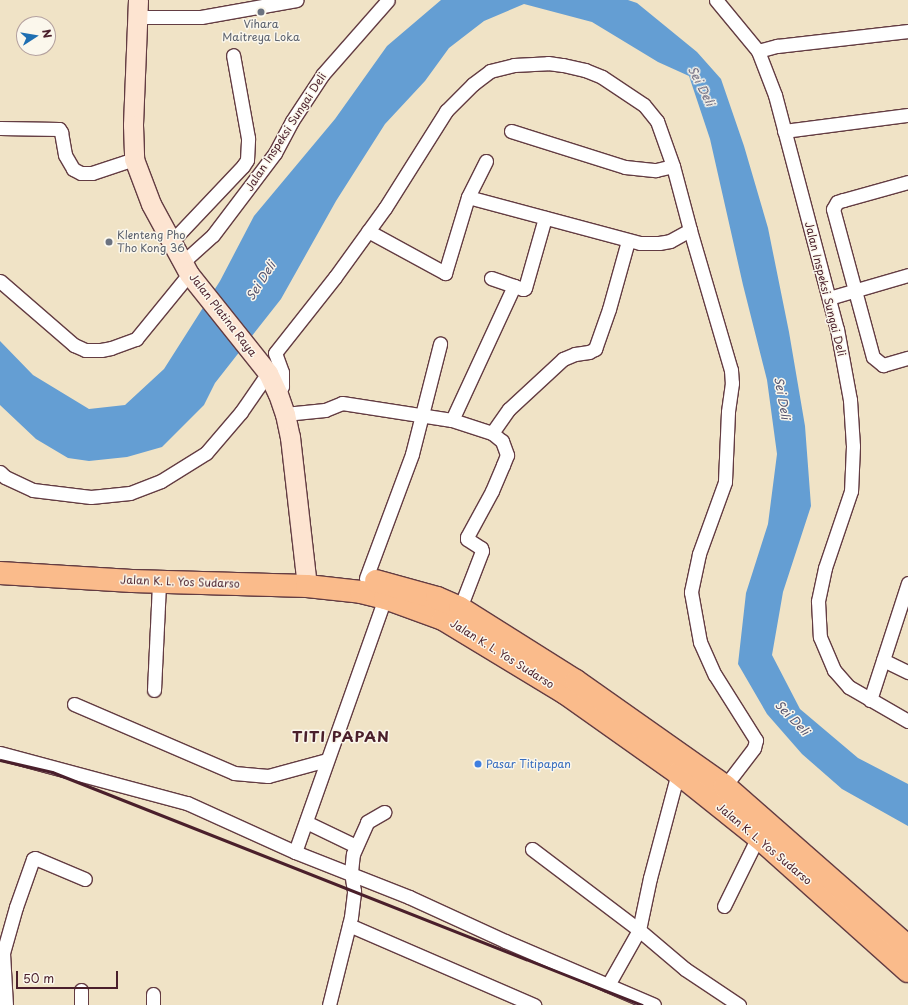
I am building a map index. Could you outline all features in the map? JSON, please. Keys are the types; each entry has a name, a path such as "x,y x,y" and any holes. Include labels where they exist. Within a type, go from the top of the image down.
{"highway":[{"name":"Jalan K. L. Yos Sudarso","path":"0,561 306,579 361,592 387,591 437,598 460,608 586,698 725,786 908,947"},
{"name":"Jalan K. L. Yos Sudarso","path":"0,573 159,582 366,578 387,591 426,612 453,624 586,698 758,837 908,971"}],"main road":[{"name":"Jalan Platina Raya","path":"138,8 133,125 134,159 151,204 186,268 204,293 265,369 278,394 285,414 290,437 306,579"}],"street":[{"path":"138,8 201,17 296,0"},
{"name":"Jalan Inspeksi Sungai Deli","path":"0,281 74,345 85,350 111,348 136,339 186,268 275,153 292,121 323,74 388,0"},
{"name":"Jalan Inspeksi Sungai Deli","path":"716,0 758,51 775,95 837,329 850,400 853,446 851,491 825,568 818,601 820,637 825,653 834,670 849,687 908,721"},
{"path":"758,51 777,46 908,31"},
{"path":"172,241 248,160 248,138 233,55"},
{"path":"278,394 282,386 282,372 275,353 335,277 385,208 446,111 473,84 490,71 514,65 548,63 585,70 615,84 651,112 662,135 673,166 731,370 732,382 728,412 725,482 699,554 691,592 700,642 721,688 754,735 756,742 754,748 725,786"},
{"path":"784,131 908,115"},
{"path":"0,128 59,129 61,132 65,155 73,169 81,173 92,173 134,159"},
{"path":"511,130 625,167 656,170 673,166"},
{"path":"368,231 445,273 468,197 486,161"},
{"path":"908,182 837,202 833,209 873,357 883,364 908,358"},
{"path":"468,197 640,243 659,243 679,238 690,230"},
{"path":"491,278 523,289 526,287 545,218"},
{"path":"492,433 509,409 563,359 595,349 609,309 628,241"},
{"path":"829,298 855,289 908,275"},
{"path":"452,420 514,286"},
{"path":"366,578 412,454 440,344"},
{"path":"0,472 5,477 33,490 91,497 130,493 161,481 206,452 241,412 265,369"},
{"path":"285,414 325,410 342,403 423,414 452,420 492,433 502,441 507,455 492,491 467,537 468,540 481,548 482,552 460,608"},
{"path":"154,690 159,582"},
{"path":"870,700 908,583"},
{"path":"295,852 387,591"},
{"path":"883,660 908,672"},
{"path":"74,704 234,773 268,776 327,760"},
{"path":"0,753 187,802 295,852 351,872 654,1005"},
{"path":"608,985 639,930 650,878 678,773"},
{"path":"329,1005 349,925 354,891 351,872 353,854 367,822 384,812"},
{"path":"306,822 356,846"},
{"path":"724,906 758,837"},
{"path":"532,849 639,930 685,968 739,1005"},
{"path":"6,1005 2,966 5,945 33,859 35,858 85,879"},
{"path":"349,925 534,1005"},
{"path":"81,990 81,1005"}],"water":[{"name":"Sei Deli","path":"441,0 628,0 637,3 697,52 721,79 744,146 768,228 789,332 805,426 811,506 783,592 772,655 800,709 858,758 908,784 908,826 842,789 802,754 767,714 738,664 746,593 768,524 777,454 767,380 743,285 710,139 689,76 658,62 592,22 524,4 484,21 449,48 425,81 385,124 336,201 281,299 215,383 204,405 162,447 127,457 89,461 68,458 36,439 0,405 0,341 33,375 89,409 125,405 164,369 220,281 254,216 335,119 387,46"}],"railway":[{"path":"0,760 52,772 642,1005"}],"place":[{"name":"Vihara Maitreya Loka","path":"261,12"},
{"name":"Klenteng Pho Tho Kong 36","path":"109,242"},
{"name":"Pasar Titipapan","path":"478,764"}],"district":[{"name":"TITI PAPAN","path":"341,736"}]}
